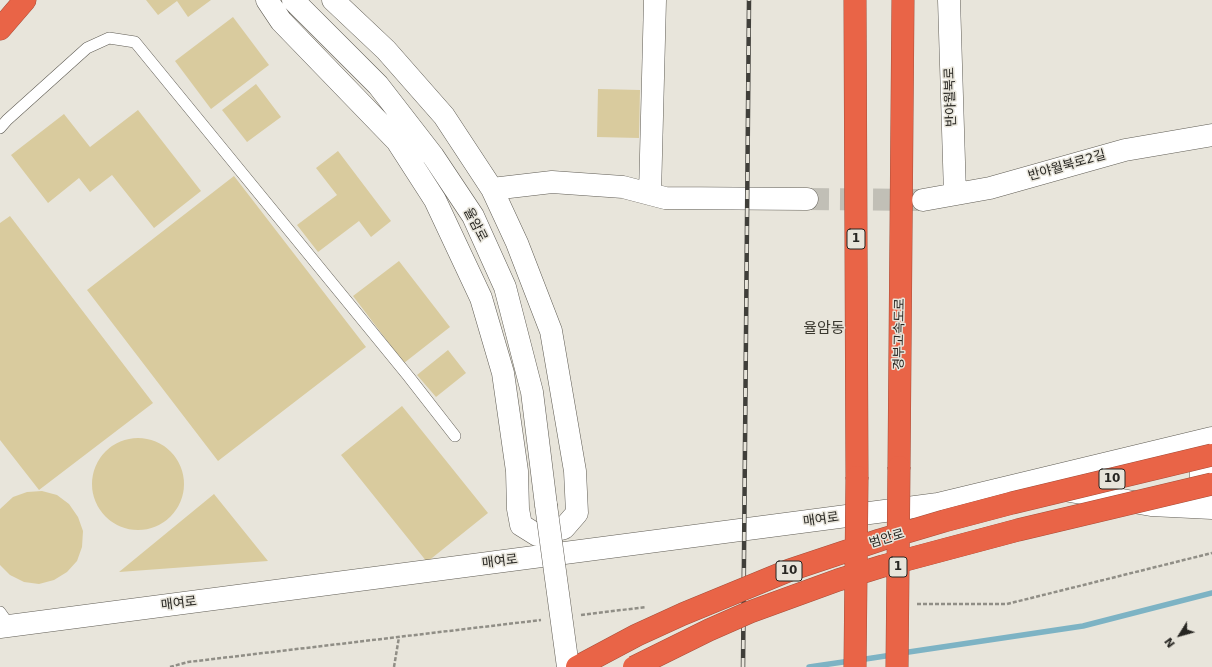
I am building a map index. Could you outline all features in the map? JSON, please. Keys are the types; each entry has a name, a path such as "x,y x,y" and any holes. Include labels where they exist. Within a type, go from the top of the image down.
{"highway":[{"path":"0,29 25,0"},
{"name":"1","path":"855,0 857,477 855,667"},
{"name":"경부고속도로","path":"897,667 903,0"},
{"name":"범안로","path":"577,667 637,635 683,614 790,570 944,521 1012,503 1212,455"},
{"name":"범안로","path":"634,667 750,612 868,570 1018,530 1212,484"}],"street":[{"path":"268,0 281,22 397,141 435,200 481,298 503,373 517,471 518,509 521,525 538,535 564,528 577,513 576,471 551,331 517,243 492,189 444,116 386,50 333,0"},
{"name":"율암로","path":"293,0 378,85 433,156 473,216 505,287 532,392 568,667"},
{"path":"650,194 655,0"},
{"name":"반야월북로","path":"949,0 955,194"},
{"name":"반야월북로2길","path":"923,200 990,188 1125,150 1212,135"},
{"path":"492,189 552,182 623,187 664,198 807,199"},
{"path":"998,490 1212,439"},
{"path":"1212,439 1204,453 1201,466 1201,487 1212,500"},
{"path":"998,490 1060,490 1151,505 1212,508"},
{"name":"매여로","path":"3,622 930,505 998,490"}],"lane":[{"path":"0,128 87,48 109,38 135,42 409,377 455,436"}],"path":[{"path":"394,667 399,636"}],"building":[{"path":"146,0 211,0 188,17 177,1 158,15"},
{"path":"233,17 269,65 211,109 175,61"},
{"path":"256,84 281,117 247,142 222,110"},
{"path":"598,89 640,90 639,138 597,137"},
{"path":"138,110 201,191 154,228 112,175 90,192 79,178 48,203 11,155 64,114 90,147"},
{"path":"338,151 391,221 371,237 359,221 318,252 297,225 337,195 316,168"},
{"path":"234,176 366,347 218,461 87,290"},
{"path":"10,216 153,403 39,490 0,440 0,223"},
{"path":"399,261 450,327 404,363 353,296"},
{"path":"448,350 466,373 436,397 417,375"},
{"path":"402,406 488,513 427,562 341,455"},
{"path":"138,438 156,441 171,451 181,466 184,484 181,502 171,517 156,527 138,530 120,527 105,517 95,502 92,484 95,466 105,451 120,441"},
{"path":"42,491 57,495 69,504 78,517 83,531 82,547 77,561 67,572 54,580 39,584 24,582 10,575 0,565 0,509 13,497 27,492"},
{"path":"214,494 268,561 119,572"}],"waterway":[{"path":"902,653 1083,626 1212,593"},
{"path":"859,660 892,655"},
{"path":"809,667 850,661"}],"tunnel":[{"path":"807,199 919,200"}],"railway":[{"path":"743,667 749,0"}],"district":[{"name":"율암동","path":"824,329"}]}
